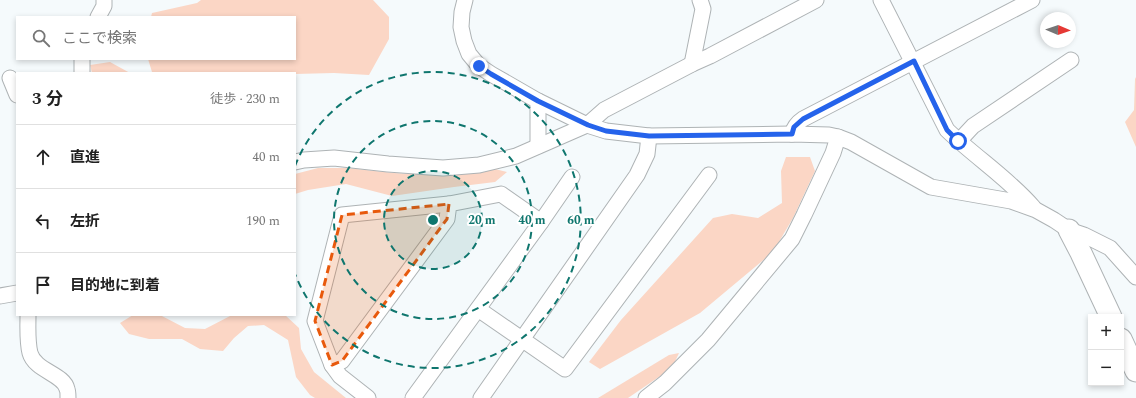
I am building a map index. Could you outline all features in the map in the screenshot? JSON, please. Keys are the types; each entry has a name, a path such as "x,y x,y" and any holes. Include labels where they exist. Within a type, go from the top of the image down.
{"street":[{"path":"465,0 462,12 461,27 469,54 479,66 538,101 588,125 606,131 649,136 792,134 828,135 838,137 851,142 931,187 1011,201 1036,210 1069,230 1084,235 1110,248 1136,277"},
{"path":"692,64 703,9 700,0"},
{"path":"296,162 334,158 388,164 450,167 479,165 516,156 588,125 604,110 816,0"},
{"path":"881,0 914,61 947,130 958,141 1023,195 1036,210"},
{"path":"792,134 794,127 803,119 1032,0"},
{"path":"82,60 82,72"},
{"path":"958,141 973,126 1071,60"},
{"path":"10,78 16,93"},
{"path":"538,101 538,146"},
{"path":"481,398 636,175 647,154 649,136"},
{"path":"646,398 665,383 708,340 792,239 833,153 838,137"},
{"path":"478,309 565,369 709,175"},
{"path":"413,398 572,177"},
{"path":"368,398 340,376 332,365 315,321 342,216 449,204 501,194 541,222"},
{"path":"332,365 342,361 447,219 449,204"},
{"path":"1069,230 1110,314"},
{"path":"0,296 16,293"},
{"path":"28,316 27,331 30,354 37,365 63,381 67,388 68,398"},
{"path":"1124,345 1136,371"}],"highlighted area":[{"path":"449,204 447,219 342,361 332,365 315,321 342,215"}],"shaded area":[{"path":"201,0 373,0 389,17 389,39 369,75 334,73 296,74 296,72 152,72 148,60 296,60 296,16 151,16 152,13 197,3"},
{"path":"110,62 128,72 92,72 90,65"},
{"path":"1136,77 1136,147 1125,122 1134,110"},
{"path":"786,157 810,157 815,171 793,218 773,252 700,313 600,369 589,362 621,320 713,218 732,214 758,218 782,203 781,171"},
{"path":"318,168 347,168 446,176 495,169 507,172 495,182 392,196 346,184 308,190 296,194 296,174"},
{"path":"131,316 162,316 185,328 205,329 230,316 286,316 299,328 301,349 314,372 346,398 315,398 310,395 296,377 288,340 264,325 248,326 234,338 223,351 200,349 182,339 149,339 129,334 120,323"},
{"path":"679,353 672,368 628,398 598,398 669,355"}],"route":[{"path":"479,66 538,101 588,125 606,131 649,136 718,136 792,134 794,127 803,119 914,61 947,130 958,141"}]}
